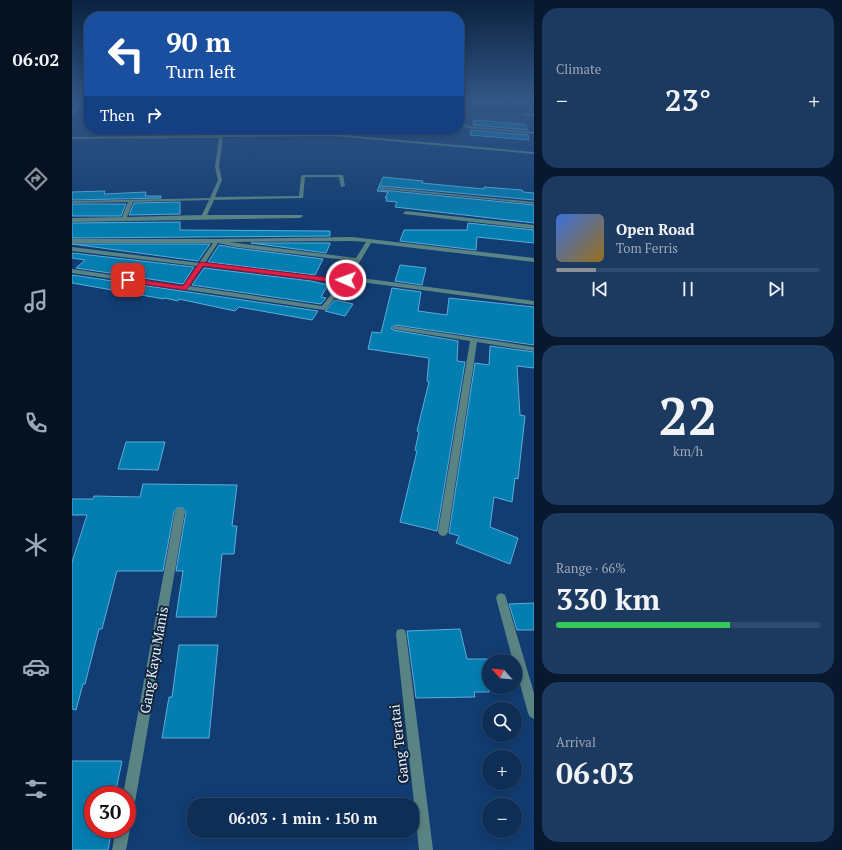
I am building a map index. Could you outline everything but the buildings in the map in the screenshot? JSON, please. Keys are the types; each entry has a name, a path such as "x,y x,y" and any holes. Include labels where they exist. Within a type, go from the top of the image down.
{"street":[{"path":"204,217 220,180 217,167 220,141"},
{"path":"405,141 534,152"},
{"path":"72,202 302,197 303,176 341,176 343,186"},
{"path":"384,188 534,203"},
{"path":"124,219 131,201"},
{"path":"406,213 534,227"},
{"path":"72,220 300,216"},
{"path":"72,241 352,239 534,260"},
{"path":"217,241 236,245 358,260"},
{"path":"185,288 217,241"},
{"path":"72,272 324,308 346,280 369,241"},
{"path":"72,249 331,280 361,280 534,303"},
{"path":"395,328 534,349"},
{"path":"443,532 474,339"},
{"name":"Gang Kayu Manis","path":"131,786 180,512"},
{"path":"501,598 534,712"},
{"name":"Gang Teratai","path":"401,634 426,850"},
{"path":"119,850 121,838"}],"route":[{"path":"128,280 185,288 201,264 331,280 346,280"}]}
